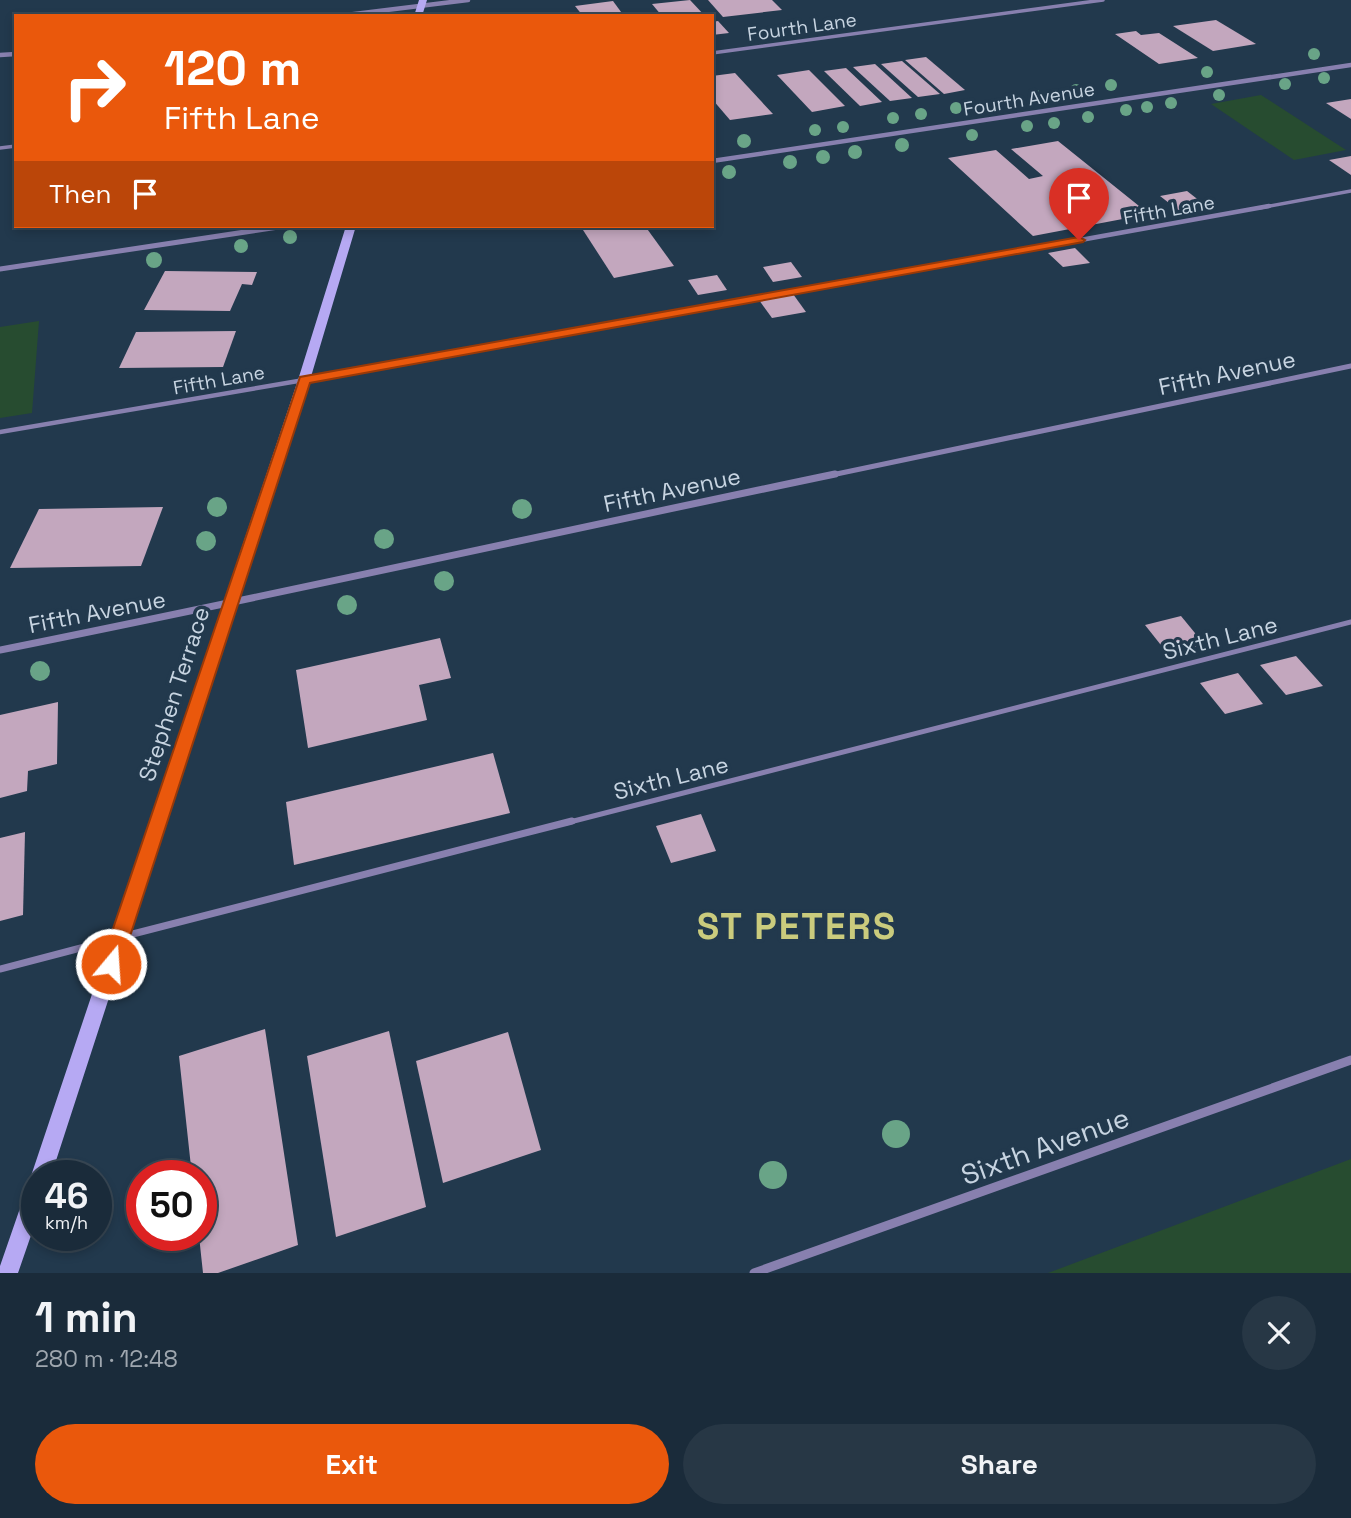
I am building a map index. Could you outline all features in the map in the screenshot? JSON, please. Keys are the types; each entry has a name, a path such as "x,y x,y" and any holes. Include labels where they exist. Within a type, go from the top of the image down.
{"main road":[{"name":"Stephen Terrace","path":"46,1160 304,380 350,228"},
{"path":"8,1273 21,1235"}],"street":[{"path":"351,14 422,3 468,0"},
{"name":"Fourth Avenue","path":"714,162 1351,65"},
{"path":"0,269 272,228"},
{"name":"Fifth Avenue","path":"0,650 1351,366"},
{"name":"Sixth Avenue","path":"754,1273 1351,1060"}],"lane":[{"name":"Fourth Lane","path":"714,53 1103,0"},
{"name":"Fifth Lane","path":"0,432 304,380 1351,191"},
{"name":"Sixth Lane","path":"0,969 1351,622"}],"green space":[{"path":"1261,95 1346,150 1294,160 1211,104"},
{"path":"39,321 32,413 0,418 0,327"},
{"path":"1351,1159 1351,1273 1048,1273"}],"building":[{"path":"690,0 703,14 660,14 652,4"},
{"path":"708,0 772,0 782,10 723,17"},
{"path":"613,1 623,14 581,14 575,6"},
{"path":"1216,20 1256,44 1213,51 1173,26"},
{"path":"718,21 729,33 714,35 714,22"},
{"path":"1136,31 1141,35 1159,33 1198,58 1159,64 1115,34"},
{"path":"926,57 965,90 944,94 905,60"},
{"path":"902,61 940,94 918,97 881,64"},
{"path":"875,64 912,98 890,101 853,67"},
{"path":"846,68 882,102 860,106 824,71"},
{"path":"809,70 845,106 812,112 777,75"},
{"path":"735,73 773,114 730,120 714,101 714,76"},
{"path":"1351,99 1351,119 1326,103"},
{"path":"1058,141 1149,214 1033,236 948,158 996,150 1029,179 1043,176 1011,149"},
{"path":"1351,156 1351,175 1329,160"},
{"path":"1187,191 1205,205 1178,210 1160,196"},
{"path":"646,228 674,266 614,278 583,230"},
{"path":"1075,248 1090,263 1063,267 1048,253"},
{"path":"791,262 802,277 773,282 763,267"},
{"path":"165,271 257,272 252,285 242,284 230,311 144,310"},
{"path":"717,275 727,290 698,295 688,280"},
{"path":"793,294 806,312 772,318 759,300"},
{"path":"236,331 223,367 119,368 136,332"},
{"path":"163,507 141,566 10,568 39,509"},
{"path":"1181,616 1204,644 1168,654 1145,625"},
{"path":"440,638 451,678 419,685 427,720 308,748 296,670"},
{"path":"1296,656 1323,686 1286,695 1260,665"},
{"path":"1238,673 1263,704 1225,714 1200,683"},
{"path":"58,702 57,764 28,771 27,791 0,798 0,715"},
{"path":"493,753 510,813 294,865 286,802"},
{"path":"701,814 716,851 671,863 656,826"},
{"path":"25,832 23,915 0,921 0,838"},
{"path":"265,1029 298,1245 218,1273 203,1273 201,1251 217,1251 217,1160 190,1160 179,1056"},
{"path":"389,1031 426,1207 336,1237 307,1056"},
{"path":"508,1032 541,1150 443,1183 416,1061"}],"district":[{"name":"ST PETERS","path":"797,926"}],"route":[{"path":"111,964 304,380 1079,240"}]}
